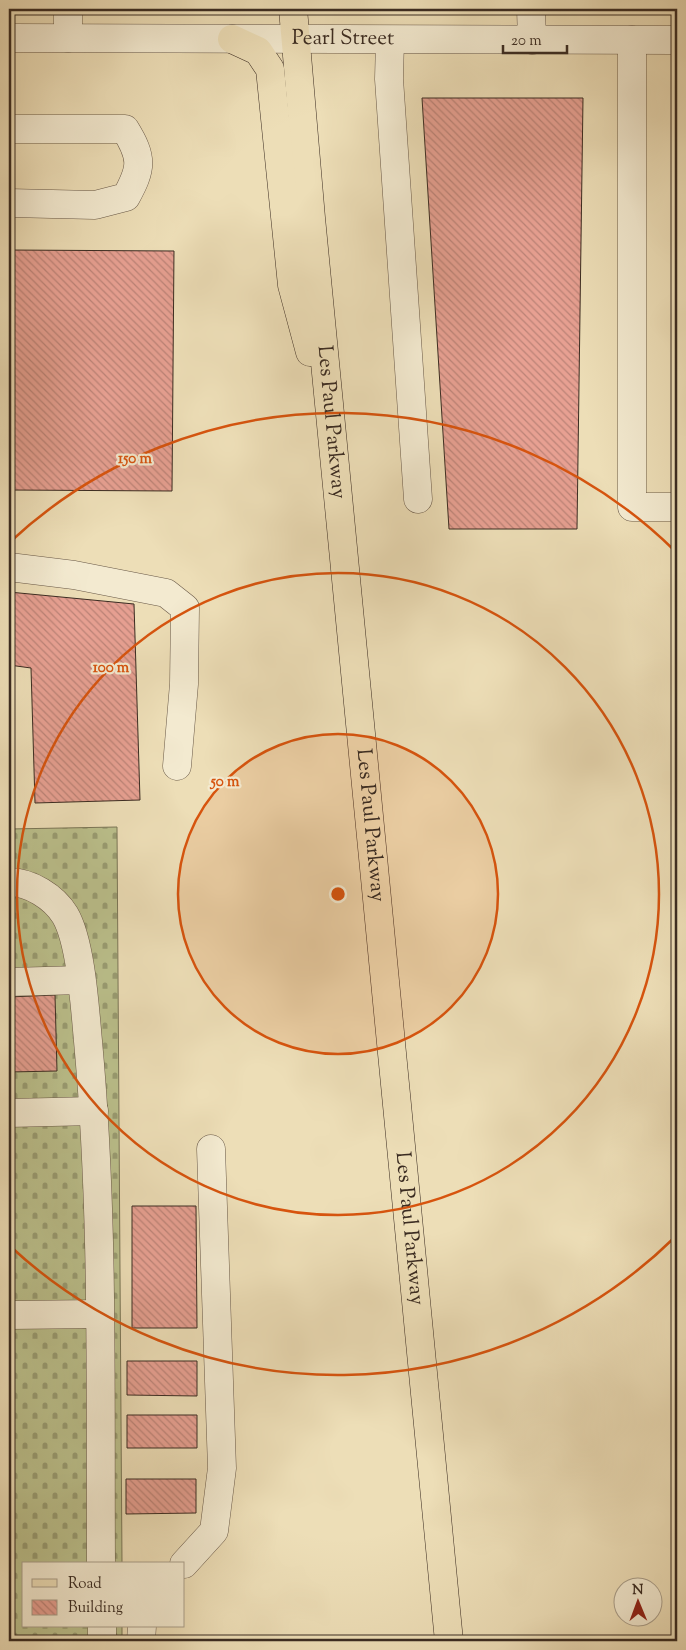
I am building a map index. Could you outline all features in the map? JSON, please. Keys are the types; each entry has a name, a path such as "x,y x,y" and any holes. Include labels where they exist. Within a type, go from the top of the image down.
{"main road":[{"name":"Les Paul Parkway","path":"293,9 331,428 449,1641"},
{"path":"232,39 258,51 270,69 292,285 331,428"},
{"path":"445,1603 456,1630 466,1641"}],"street":[{"path":"68,9 68,38"},
{"path":"531,9 532,40"},
{"name":"Pearl Street","path":"9,38 677,40"},
{"path":"390,40 389,79 418,499"},
{"path":"632,40 632,507 677,507"},
{"path":"9,130 125,129 137,148 138,175 126,197 95,205 9,203"},
{"path":"9,567 74,575 166,593 185,608 184,684 177,766"},
{"path":"9,882 19,882 37,890 54,902 65,915 72,931 81,980 94,1111 99,1314 101,1562"},
{"path":"9,982 81,980"},
{"path":"9,1112 94,1111"},
{"path":"185,1563 214,1531 222,1468 211,1149"},
{"path":"9,1315 99,1314"},
{"path":"102,1628 102,1641"},
{"path":"141,1641 142,1628"}],"green space":[{"path":"117,827 122,1562 22,1562 22,1628 122,1628 122,1641 9,1641 9,829"}],"building":[{"path":"422,98 583,98 577,529 449,529"},
{"path":"9,250 174,251 172,491 9,490"},
{"path":"9,592 134,604 140,800 35,803 31,668 9,665"},
{"path":"55,995 57,1071 9,1072 9,997"},
{"path":"132,1206 196,1206 197,1328 132,1328"},
{"path":"127,1361 197,1361 197,1396 127,1395"},
{"path":"127,1415 197,1415 197,1448 127,1448"},
{"path":"126,1479 196,1479 196,1513 126,1514"}]}
